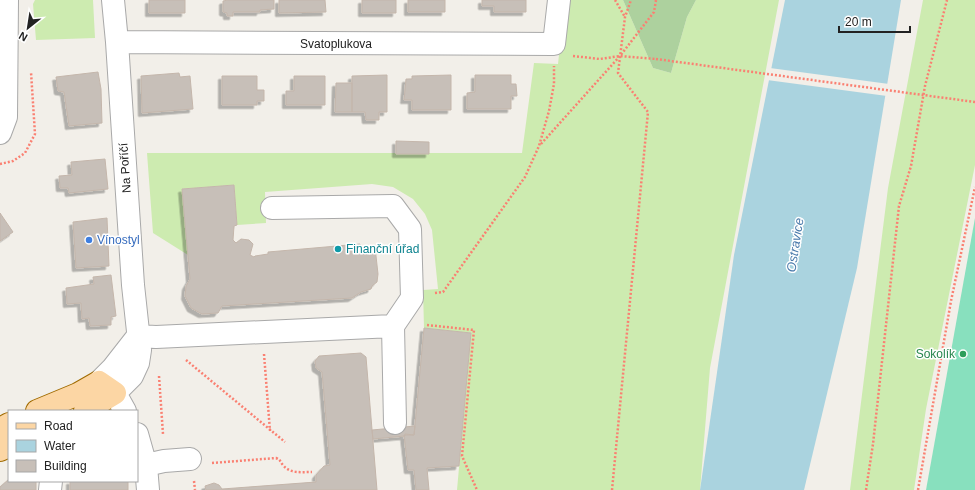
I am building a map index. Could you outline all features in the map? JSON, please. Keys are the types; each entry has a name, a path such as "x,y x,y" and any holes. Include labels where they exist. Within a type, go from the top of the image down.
{"main road":[{"path":"39,410 78,394 113,396"},
{"path":"87,410 113,396"}],"street":[{"name":"Na Poříčí","path":"112,0 117,42 133,285 138,336"},
{"path":"559,0 559,53"},
{"path":"0,133 6,117 3,84 5,14"},
{"name":"Svatoplukova","path":"117,42 559,53"},
{"path":"272,208 393,206 410,229 412,298 392,326 395,423"},
{"path":"113,396 113,368 138,336 156,337 392,326"},
{"path":"138,437 149,465 148,490"},
{"path":"149,465 198,461"}],"path":[{"path":"615,0 625,18"},
{"path":"612,490 648,112 618,73 625,18 631,0"},
{"path":"539,146 620,56 654,12 656,0"},
{"path":"866,490 873,444 899,206 911,166 926,86 947,0"},
{"path":"412,298 443,292 525,178 539,146 551,104 559,53 600,59 620,56 656,59 975,102"},
{"path":"918,490 951,301 975,187"},
{"path":"427,325 474,330 462,456 477,490"},
{"path":"264,348 270,431"},
{"path":"184,358 285,442"},
{"path":"149,465 158,372"},
{"path":"198,461 276,458 280,459 287,469 295,472 312,472"}],"green space":[{"path":"35,0 93,0 95,38 36,40 33,4"},
{"path":"565,0 623,0 653,68 671,73 687,17 696,0 779,0 710,368 700,490 457,490 471,333 424,328 423,290 438,289 432,230 425,214 413,199 393,187 372,184 265,192 266,223 237,225 234,185 182,189 188,255 153,233 147,153 522,153 534,63 558,64"},
{"path":"623,0 696,0 687,17 671,73 653,68"},
{"path":"923,0 975,0 975,165 926,409 914,490 850,490 888,188"},
{"name":"Sokolík","path":"975,218 975,490 926,490"}],"water":[{"name":"Ostravice","path":"785,0 901,0 857,268 804,490 700,490 734,255"}],"pier":[{"path":"770,68 889,84 887,96 767,80"}],"building":[{"path":"149,0 185,0 185,13 149,13"},
{"path":"274,0 274,9 260,10 260,12 233,12 233,16 227,16 227,13 223,12 223,1"},
{"path":"279,0 325,0 326,12 279,13"},
{"path":"362,0 396,0 396,13 362,13"},
{"path":"408,0 445,0 445,12 408,12"},
{"path":"482,0 526,0 526,12 494,12 494,6 482,6"},
{"path":"98,72 101,89 102,123 69,126 64,92 58,91 56,77"},
{"path":"179,73 180,77 190,76 193,109 142,113 141,76"},
{"path":"387,75 387,112 379,112 379,120 366,120 365,112 352,112 352,76"},
{"path":"451,75 451,110 412,110 412,100 404,100 406,79 412,79 412,76"},
{"path":"475,75 511,75 511,84 516,84 517,96 511,96 511,109 467,109 467,93 475,92"},
{"path":"222,76 257,76 257,90 264,90 264,101 257,101 257,105 222,105"},
{"path":"294,76 325,76 325,105 286,105 286,91 294,91"},
{"path":"336,83 352,83 352,112 335,112"},
{"path":"396,141 429,142 429,154 396,154"},
{"path":"105,159 108,189 69,193 68,188 60,188 59,176 72,175 71,162"},
{"name":"Finanční úřad","path":"234,185 237,225 234,226 233,240 236,243 241,239 249,240 253,244 250,255 254,257 268,254 268,252 360,244 361,248 375,247 378,274 377,282 371,289 361,292 352,298 222,306 218,313 202,314 191,308 185,296 186,286 190,279 182,189"},
{"path":"0,213 13,232 0,241"},
{"path":"107,218 109,266 76,268 73,222"},
{"path":"111,275 116,316 111,317 111,325 90,326 89,318 82,319 81,303 67,304 66,288 94,284 93,277"},
{"path":"424,328 471,333 459,466 427,468 429,490 416,490 414,470 408,470 404,435 414,435"},
{"path":"361,353 366,357 377,490 206,490 205,486 214,483 219,485 222,489 316,482 316,475 324,466 330,465 322,372 316,368 315,361 319,356"},
{"path":"415,426 414,435 405,434 405,436 373,439 372,430"},
{"path":"8,480 8,482 36,482 36,490 0,490 0,487"},
{"path":"70,482 128,482 128,490 70,490"}],"place":[{"name":"Vínostyl","path":"89,240"},
{"name":"Finanční úřad","path":"338,249"},
{"name":"Sokolík","path":"963,354"}]}
